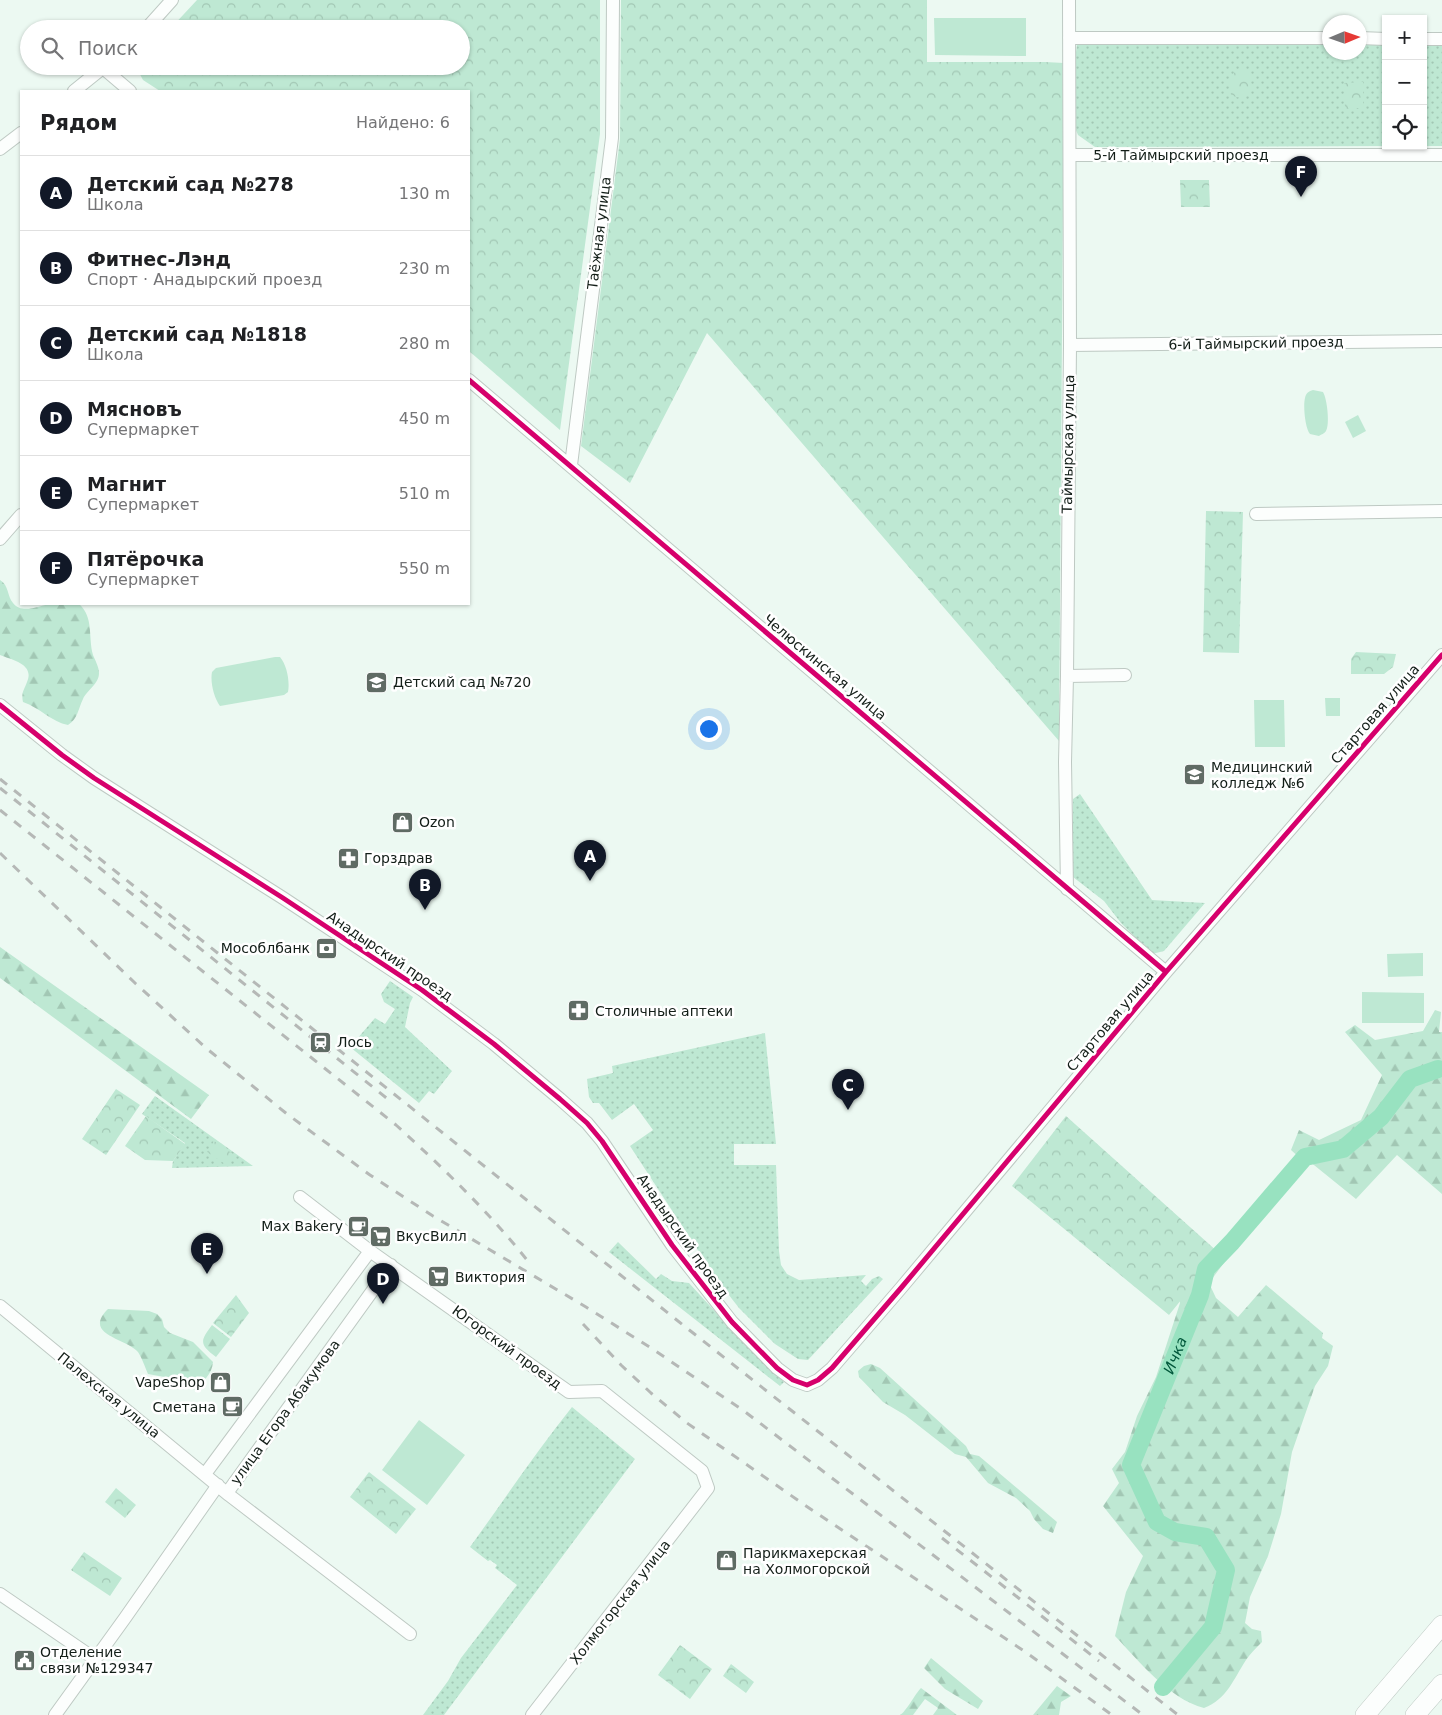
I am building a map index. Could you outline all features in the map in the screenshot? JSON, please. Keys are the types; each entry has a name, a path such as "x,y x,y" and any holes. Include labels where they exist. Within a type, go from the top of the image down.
{"highway":[{"path":"1365,1715 1442,1625"},
{"path":"1415,1715 1442,1684"}],"street":[{"path":"154,20 172,0"},
{"name":"Таёжная улица","path":"571,465 612,138 613,0"},
{"name":"Таймырская улица","path":"1067,889 1065,762 1070,345 1069,0"},
{"path":"1069,38 1322,38"},
{"path":"1367,38 1382,39"},
{"path":"1427,39 1442,38"},
{"path":"75,90 94,75"},
{"path":"113,75 129,90"},
{"path":"0,149 20,134"},
{"name":"5-й Таймырский проезд","path":"1070,155 1442,154"},
{"name":"6-й Таймырский проезд","path":"1070,345 1442,341"},
{"name":"Челюскинская улица","path":"470,381 1166,972"},
{"path":"1256,514 1442,511"},
{"path":"0,539 20,516"},
{"name":"Стартовая улица","path":"818,1380 832,1368 901,1288 1166,972 1442,655"},
{"path":"1067,676 1125,675"},
{"name":"Анадырский проезд","path":"0,704 62,755 94,778 283,898 416,986 494,1044 560,1098 602,1141 672,1245 732,1322 777,1368 793,1380 807,1385 818,1380"},
{"name":"Югорский проезд","path":"300,1197 370,1251 570,1392 602,1391 702,1471 708,1488"},
{"name":"улица Егора Абакумова","path":"205,1474 370,1251"},
{"name":"улица Егора Абакумова","path":"56,1715 95,1659 391,1265"},
{"name":"Палехская улица","path":"0,1306 222,1489"},
{"name":"Холмогорская улица","path":"532,1715 708,1488"},
{"name":"улица Егора Абакумова","path":"222,1489 410,1634"},
{"path":"0,1594 95,1659"}],"green space":[{"path":"197,0 600,0 600,134 560,430 470,352 470,90 158,90 143,80 140,75 470,75 470,20 178,20"},
{"path":"621,0 927,0 927,62 1064,63 1059,741 707,333 630,483 581,446 620,139"},
{"path":"934,18 1026,18 1026,56 935,55"},
{"path":"1081,41 1322,41 1322,60 1367,60 1367,41 1382,41 1382,146 1095,147 1078,135 1075,128 1077,45"},
{"path":"1427,42 1442,42 1442,146 1427,146"},
{"path":"1238,70 1245,71 1251,77 1250,93 1243,98 1231,95 1231,78"},
{"path":"1363,82 1363,108 1345,108 1344,83"},
{"path":"1180,180 1209,180 1210,207 1181,207"},
{"path":"1313,390 1323,392 1327,405 1327,428 1319,436 1310,434 1305,417 1305,396"},
{"path":"1358,415 1366,431 1353,438 1345,422"},
{"path":"1206,511 1243,512 1239,653 1203,652"},
{"path":"0,580 5,585 13,603 17,607 26,609 47,605 80,605 84,609 89,621 93,655 99,671 98,677 81,703 76,717 68,725 23,702 23,694 29,676 28,671 16,661 0,655"},
{"path":"1356,652 1396,654 1393,667 1384,674 1351,674 1351,659"},
{"path":"280,657 286,669 288,692 284,695 220,706 212,685 212,672 216,668"},
{"path":"1325,698 1340,698 1340,716 1326,716"},
{"path":"1254,700 1284,700 1285,747 1255,747"},
{"path":"1080,794 1152,900 1205,903 1164,951 1152,954 1121,923 1104,901 1073,877 1073,799"},
{"path":"0,947 209,1095 191,1119 0,978"},
{"path":"1423,953 1423,976 1388,977 1387,954"},
{"path":"390,981 413,997 405,1027 452,1071 434,1094 429,1091 419,1103 350,1047 375,1018 385,1024 395,1009 384,1002 381,994"},
{"path":"1362,992 1424,993 1424,1023 1362,1023"},
{"path":"1435,1010 1441,1012 1439,1032 1442,1032 1442,1194 1397,1155 1356,1199 1309,1161 1246,1233 1209,1283 1216,1298 1238,1317 1266,1285 1323,1333 1322,1338 1333,1346 1328,1366 1315,1386 1292,1452 1281,1514 1268,1556 1250,1597 1245,1623 1252,1629 1261,1631 1262,1642 1253,1651 1224,1694 1204,1708 1191,1703 1167,1688 1115,1636 1126,1592 1143,1556 1103,1506 1119,1483 1112,1469 1125,1452 1137,1416 1156,1377 1180,1303 1174,1267 1191,1250 1219,1253 1302,1160 1291,1150 1299,1130 1319,1140 1361,1120 1382,1075 1345,1032 1355,1025 1375,1040 1423,1031"},
{"path":"765,1033 776,1144 734,1144 734,1165 776,1165 781,1265 787,1274 799,1280 866,1275 861,1281 866,1286 872,1279 879,1276 883,1279 808,1360 798,1359 775,1344 739,1308 718,1281 630,1146 653,1130 634,1104 612,1120 599,1103 593,1103 589,1097 587,1079 613,1073 612,1066"},
{"path":"116,1089 140,1105 106,1155 82,1139"},
{"path":"155,1096 253,1166 172,1168 173,1161 185,1143 142,1114"},
{"path":"146,1116 185,1144 173,1161 145,1160 125,1146"},
{"path":"1066,1116 1219,1253 1169,1315 1012,1186"},
{"path":"214,1141 233,1154 225,1164 207,1152"},
{"path":"618,1242 656,1279 661,1274 672,1281 689,1283 743,1342 784,1382 780,1386 609,1252"},
{"path":"236,1295 249,1313 231,1337 213,1323"},
{"path":"108,1309 149,1311 157,1314 162,1319 164,1327 170,1333 193,1342 213,1362 209,1374 196,1390 178,1385 170,1378 148,1374 138,1352 103,1330 100,1325 101,1318"},
{"path":"212,1325 230,1339 216,1357 207,1349 203,1342 205,1335"},
{"path":"871,1364 880,1368 966,1446 970,1454 979,1456 1057,1522 1053,1533 1043,1529 1030,1511 1016,1498 988,1483 966,1457 955,1454 905,1415 883,1402 859,1377 858,1371 864,1366"},
{"path":"572,1407 635,1459 444,1715 423,1715 448,1681 461,1658 517,1585 495,1568 497,1565 490,1560 488,1561 470,1547"},
{"path":"419,1420 465,1455 427,1505 382,1470"},
{"path":"369,1472 416,1509 396,1534 350,1497"},
{"path":"116,1488 136,1505 125,1518 105,1502"},
{"path":"84,1552 122,1578 110,1596 71,1570"},
{"path":"680,1645 712,1669 690,1699 658,1675"},
{"path":"931,1658 983,1701 978,1709 945,1689 924,1668"},
{"path":"731,1664 754,1682 746,1693 723,1676"},
{"path":"1057,1686 1071,1696 1061,1702 1059,1715 1033,1715"},
{"path":"921,1688 957,1715 933,1715 938,1708 925,1699 913,1715 900,1715"}],"waterway":[{"name":"Ичка","path":"1163,1687 1213,1627 1226,1570 1206,1537 1175,1532 1157,1522 1131,1465 1200,1295 1206,1269 1232,1242 1305,1157 1343,1149 1381,1117 1410,1079 1438,1069"}],"railway":[{"path":"0,779 688,1329 1178,1715"},
{"path":"0,788 389,1100"},
{"path":"0,810 396,1125 497,1224 527,1260"},
{"path":"0,853 135,983 206,1048 287,1114 370,1175 433,1216 586,1307 744,1411 1143,1715"},
{"path":"583,1324 621,1365 687,1423 809,1508 1027,1653 1112,1715"},
{"path":"942,1538 1099,1661"}],"cycle path":[{"path":"470,381 1166,972"},
{"path":"0,705 94,778 283,898 422,990 494,1044 560,1099 587,1123 602,1141 672,1245 732,1322 777,1368 793,1380 807,1385 818,1380 832,1368 1166,972 1442,655"}],"place":[{"name":"Пятёрочка","path":"1301,197"},
{"name":"Детский сад №720","path":"377,682"},
{"name":"Медицинский колледж №6","path":"1195,775"},
{"name":"Ozon","path":"403,822"},
{"name":"Горздрав","path":"348,858"},
{"name":"Детский сад №278","path":"590,881"},
{"name":"Фитнес-Лэнд","path":"425,910"},
{"name":"Мособлбанк","path":"326,948"},
{"name":"Столичные аптеки","path":"579,1011"},
{"name":"Лось","path":"321,1042"},
{"name":"Детский сад №1818","path":"848,1110"},
{"name":"Max Bakery","path":"359,1226"},
{"name":"ВкусВилл","path":"380,1236"},
{"name":"Магнит","path":"207,1274"},
{"name":"Виктория","path":"439,1277"},
{"name":"Мясновъ","path":"383,1304"},
{"name":"VapeShop","path":"221,1382"},
{"name":"Сметана","path":"232,1407"},
{"name":"Парикмахерская на Холмогорской","path":"727,1561"},
{"name":"Отделение связи №129347","path":"24,1660"}]}
